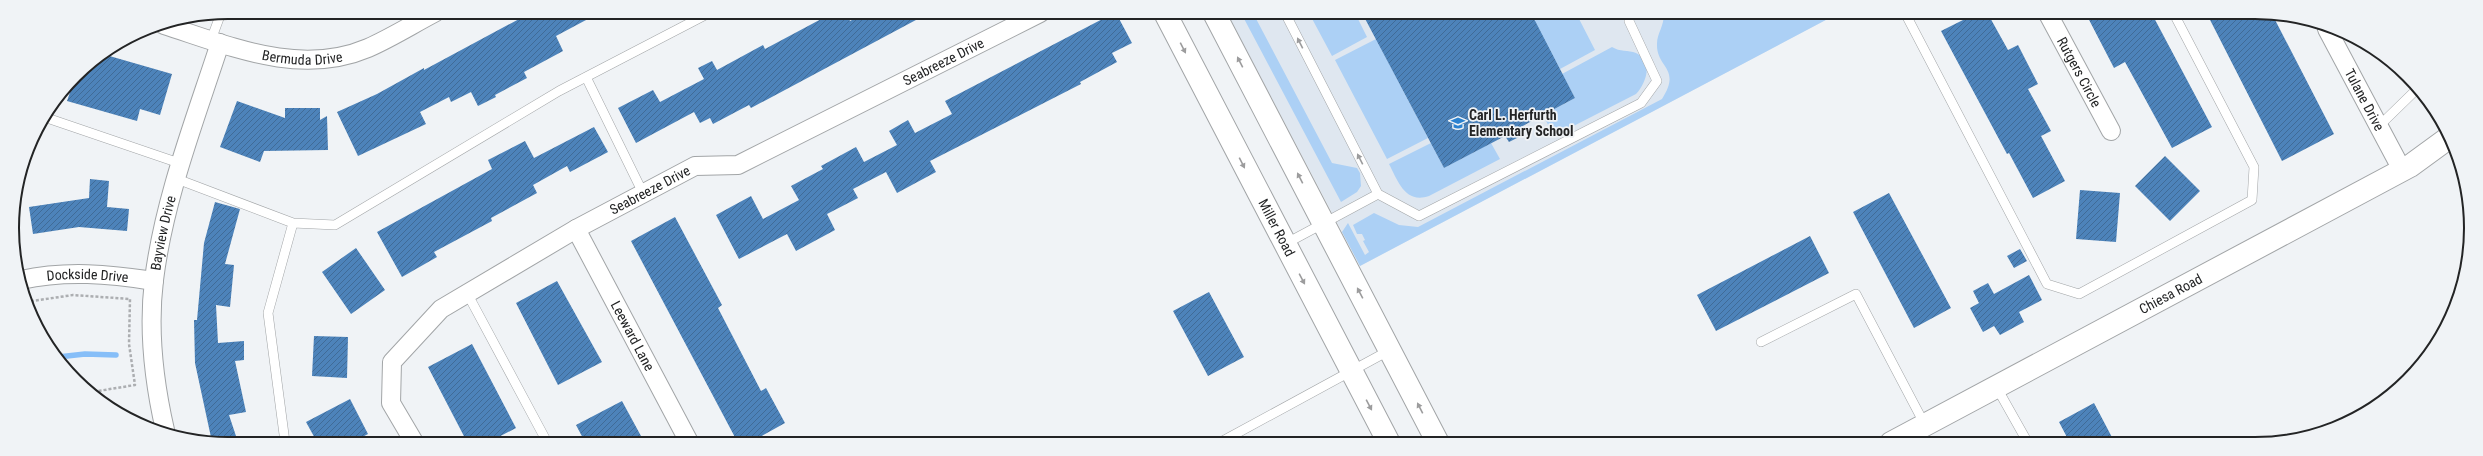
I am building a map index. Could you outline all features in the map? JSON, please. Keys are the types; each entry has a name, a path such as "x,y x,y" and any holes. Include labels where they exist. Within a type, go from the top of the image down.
{"main road":[{"name":"Miller Road","path":"1168,19 1284,245 1386,437"},
{"path":"1217,19 1435,437"},
{"name":"Chiesa Road","path":"1903,437 2402,170 2444,141"}],"street":[{"name":"Bermuda Drive","path":"171,27 276,58 318,61 368,48 423,19"},
{"name":"Seabreeze Drive","path":"411,437 392,403 392,362 441,309 576,229 695,166 738,165 1028,19"},
{"name":"Rutgers Circle","path":"2051,19 2111,131"},
{"name":"Tulane Drive","path":"2329,33 2402,170"},
{"name":"Bayview Drive","path":"164,427 157,397 152,346 154,282 165,218 215,41"},
{"name":"Leeward Lane","path":"576,229 686,437"},
{"name":"Dockside Drive","path":"25,279 45,274 88,273 154,282"}],"lane":[{"path":"215,41 220,19"},
{"path":"50,119 179,172 293,223 335,225 559,91 698,19"},
{"path":"1288,19 1378,194 1419,216 1641,103 1657,81 1629,21"},
{"path":"1908,19 2047,284 2079,294 2252,200 2254,167 2177,19"},
{"path":"586,77 643,193"},
{"path":"2379,126 2414,93"},
{"path":"1284,245 1378,194"},
{"path":"284,437 268,313 293,223"},
{"path":"467,293 544,437"},
{"path":"1761,342 1856,294 1926,426"},
{"path":"1230,437 1390,350"},
{"path":"1997,388 2025,437"}],"path":[{"path":"32,301 73,295 130,299 129,344 135,385 97,391"}],"shaded area":[{"name":"Carl L. Herfurth Elementary School","path":"1230,19 1828,19 1360,266"},
{"path":"1244,19 1256,19 1332,163 1357,168 1360,173 1361,186 1357,192 1341,202"},
{"path":"1312,19 1358,19 1367,37 1332,56"},
{"path":"1538,19 1579,19 1595,50 1560,69 1534,21"},
{"path":"1663,19 1828,19 1360,266 1342,232 1348,223 1365,255 1369,252 1363,241 1365,240 1362,234 1357,234 1353,225 1374,213 1399,225 1418,227 1662,99 1670,81 1667,69 1660,58 1657,44"},
{"path":"1376,39 1428,138 1387,159 1335,60"},
{"path":"1612,47 1618,50 1636,53 1642,57 1647,67 1645,79 1640,89 1636,94 1554,136 1545,119 1536,119 1575,98 1562,74"},
{"path":"1431,143 1444,168 1491,143 1500,159 1429,196 1421,198 1414,197 1408,194 1399,184 1389,164"}],"building":[{"path":"519,19 588,19 556,36 563,51 524,72 527,78 495,95 496,97 478,106 471,92 451,102 449,97 420,112 426,124 358,156 337,112 377,94 424,68 424,70"},
{"path":"821,19 849,19 850,21 854,19 918,19 751,108 749,105 713,124 710,118 700,123 694,112 636,143 618,108 653,90 660,102 704,79 698,68 712,61 717,70 763,45 765,49"},
{"path":"1102,19 1119,19 1132,43 1112,53 1117,62 1080,82 1081,84 930,161 936,172 897,193 886,172 853,189 858,198 827,214 835,230 796,251 787,234 739,259 716,215 751,196 763,219 799,200 791,186 823,169 821,166 856,147 864,162 897,145 889,131 908,120 915,133 952,114 945,101"},
{"name":"Carl L. Herfurth Elementary School","path":"1365,19 1534,19 1575,98 1519,128 1523,135 1509,142 1505,136 1444,168"},
{"path":"1965,19 1991,19 2008,50 2018,45 2038,84 2028,89 2051,131 2041,136 2065,181 2033,198 2009,153 2007,154 1941,31"},
{"path":"2089,19 2155,19 2212,127 2172,148 2125,62 2114,68"},
{"path":"2210,19 2275,20 2334,134 2282,161"},
{"path":"109,56 172,74 160,115 140,109 137,121 67,101 71,90 80,80"},
{"path":"237,101 285,118 285,108 320,108 320,120 327,116 328,150 264,151 260,162 220,147"},
{"path":"594,127 608,152 570,172 567,166 533,185 537,193 491,218 492,221 434,252 437,257 402,277 377,232 492,169 488,160 525,141 534,158"},
{"path":"2165,156 2200,191 2170,221 2135,186"},
{"path":"90,179 109,181 107,207 129,209 127,231 79,227 33,234 29,207 89,198"},
{"path":"2080,190 2120,193 2116,242 2076,239"},
{"path":"1889,193 1951,308 1914,328 1853,212"},
{"path":"215,202 240,209 225,264 234,265 230,307 216,305 218,343 244,341 244,360 235,361 246,412 229,415 236,437 211,437 195,363 194,320 197,320 204,243"},
{"path":"675,217 722,305 718,308 761,391 766,388 785,423 760,437 735,437 631,241"},
{"path":"1810,236 1829,273 1716,331 1697,295"},
{"path":"356,248 385,290 351,314 322,272"},
{"path":"2020,249 2027,261 2014,268 2007,256"},
{"path":"2029,275 2042,300 2019,312 2024,322 2000,335 1994,326 1983,332 1970,308 1979,303 1973,291 1988,283 1994,294"},
{"path":"557,281 602,362 558,385 516,303"},
{"path":"1209,292 1244,357 1208,376 1173,311"},
{"path":"314,336 348,337 347,378 312,376"},
{"path":"472,344 516,428 499,437 464,437 428,367"},
{"path":"350,399 368,434 362,437 314,437 306,422"},
{"path":"622,401 641,436 582,437 576,425"},
{"path":"2094,403 2112,437 2067,437 2059,422"}],"waterway":[{"path":"63,356 85,354 116,355"}],"place":[{"name":"Carl L. Herfurth Elementary School","path":"1458,123"}]}
